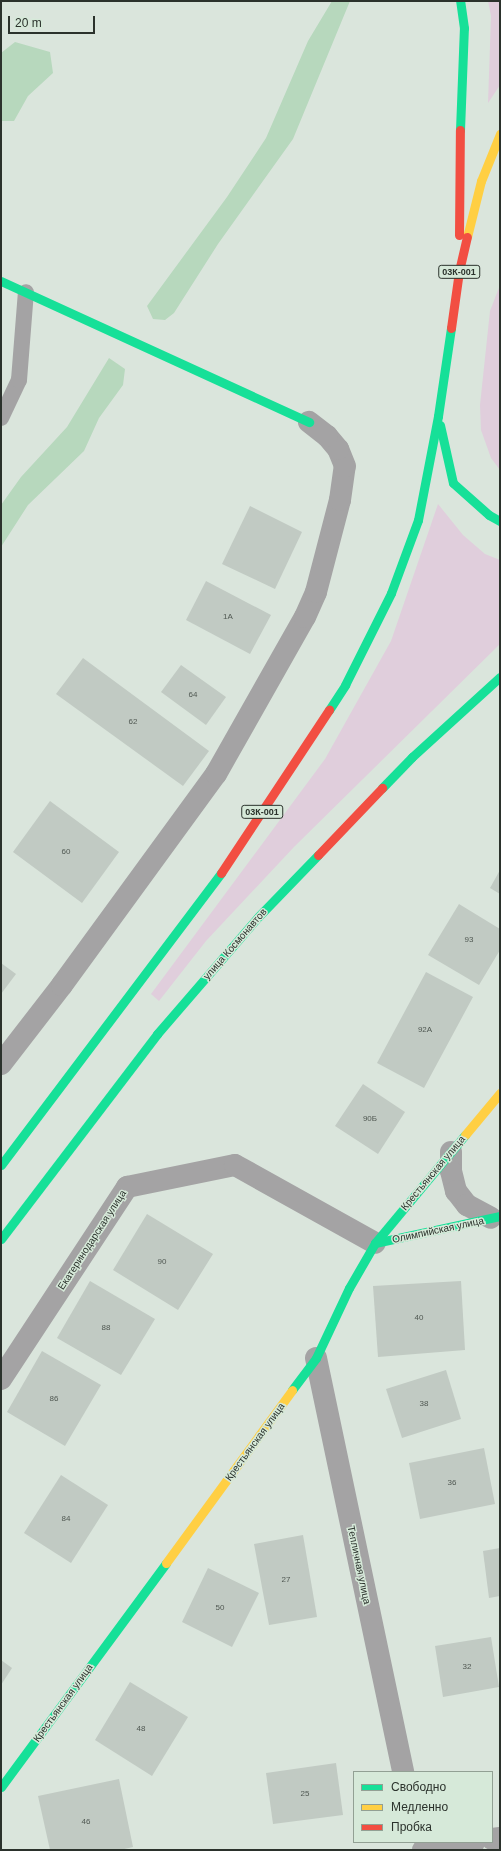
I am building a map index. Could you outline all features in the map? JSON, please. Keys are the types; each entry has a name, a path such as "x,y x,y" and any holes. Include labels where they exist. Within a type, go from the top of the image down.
{"main road":[{"path":"459,271 460,112 464,28 460,1"},
{"name":"03К-001","path":"1,1165 208,892 285,780 345,685 391,594 418,520 438,416 459,271 481,181 500,134"},
{"path":"1,281 309,422"},
{"name":"03К-001","path":"438,416 453,483 489,515 500,521"},
{"name":"улица Космонавтов","path":"1,1239 157,1034 258,917 412,757 500,677"},
{"name":"Крестьянская улица","path":"1,1787 316,1358 349,1288 375,1243 500,1093"},
{"name":"Олимпийская улица","path":"375,1243 495,1217"}],"street":[{"path":"1,1064 62,985 216,774 305,617 316,592 340,500 345,466 338,449 327,436 309,422"},
{"path":"451,1152 451,1171 456,1190 467,1205 495,1217"},
{"name":"Екатеринодарская улица","path":"1,1379 127,1187 235,1165 375,1243"},
{"name":"Тепличная улица","path":"316,1358 403,1771"},
{"path":"423,1850 468,1843"}],"lane":[{"path":"1,418 18,380 26,292"}],"shaded area":[{"path":"332,1 350,1 293,139 218,244 174,313 165,320 153,319 147,306 227,197 266,138 308,41"},
{"path":"488,1 500,1 500,85 488,103 491,16"},
{"path":"15,42 50,52 53,73 28,96 14,121 1,121 1,53"},
{"path":"500,285 500,470 491,458 481,430 480,405 490,311"},
{"path":"109,358 125,369 123,385 99,418 84,451 28,505 1,547 1,505 21,477 67,427"},
{"path":"438,504 463,535 485,554 500,560 500,644 294,847 206,941 159,1001 151,994 325,759 391,641"}],"building":[{"path":"250,506 302,532 275,589 222,564"},
{"path":"206,581 271,615 250,654 186,620"},
{"path":"83,658 209,751 183,786 56,694"},
{"path":"181,665 226,697 206,725 161,692"},
{"path":"50,801 119,852 82,903 13,852"},
{"path":"500,870 500,894 490,888"},
{"path":"459,904 500,929 500,950 479,985 428,955"},
{"path":"1,963 16,974 1,994"},
{"path":"426,972 473,997 424,1088 377,1063"},
{"path":"363,1084 405,1112 378,1154 335,1126"},
{"path":"147,1214 213,1254 178,1310 113,1270"},
{"path":"90,1281 155,1319 121,1375 57,1338"},
{"path":"461,1281 465,1350 378,1357 373,1286"},
{"path":"42,1351 101,1385 65,1446 7,1412"},
{"path":"446,1370 461,1419 402,1438 386,1389"},
{"path":"484,1448 495,1504 420,1519 409,1463"},
{"path":"61,1475 108,1505 71,1563 24,1533"},
{"path":"303,1535 317,1617 269,1625 254,1544"},
{"path":"500,1548 500,1596 489,1598 483,1551"},
{"path":"208,1568 259,1593 232,1647 182,1622"},
{"path":"491,1637 499,1687 443,1697 435,1646"},
{"path":"1,1660 12,1668 1,1685"},
{"path":"130,1682 188,1717 152,1776 95,1740"},
{"path":"336,1763 343,1815 273,1824 266,1773"},
{"path":"119,1779 133,1847 120,1850 50,1850 38,1796"}],"traffic: fast":[{"path":"460,1 464,28 460,130"},
{"path":"1,281 309,422"},
{"path":"329,710 345,685 391,593 418,520 438,416 451,328"},
{"path":"440,425 453,483 489,515 500,521"},
{"path":"382,788 412,757 500,677"},
{"path":"1,1239 157,1034 258,917 318,855"},
{"path":"1,1165 221,873"},
{"path":"292,1390 316,1358 349,1288 375,1243 465,1135"},
{"path":"375,1243 500,1216"},
{"path":"1,1787 166,1563"}],"traffic: slow":[{"path":"467,237 481,181 500,134"},
{"path":"465,1135 500,1093"},
{"path":"166,1563 292,1390"}],"traffic: jam":[{"path":"459,235 460,130"},
{"path":"451,328 459,271 467,237"},
{"path":"221,873 329,710"},
{"path":"318,855 382,788"}]}
